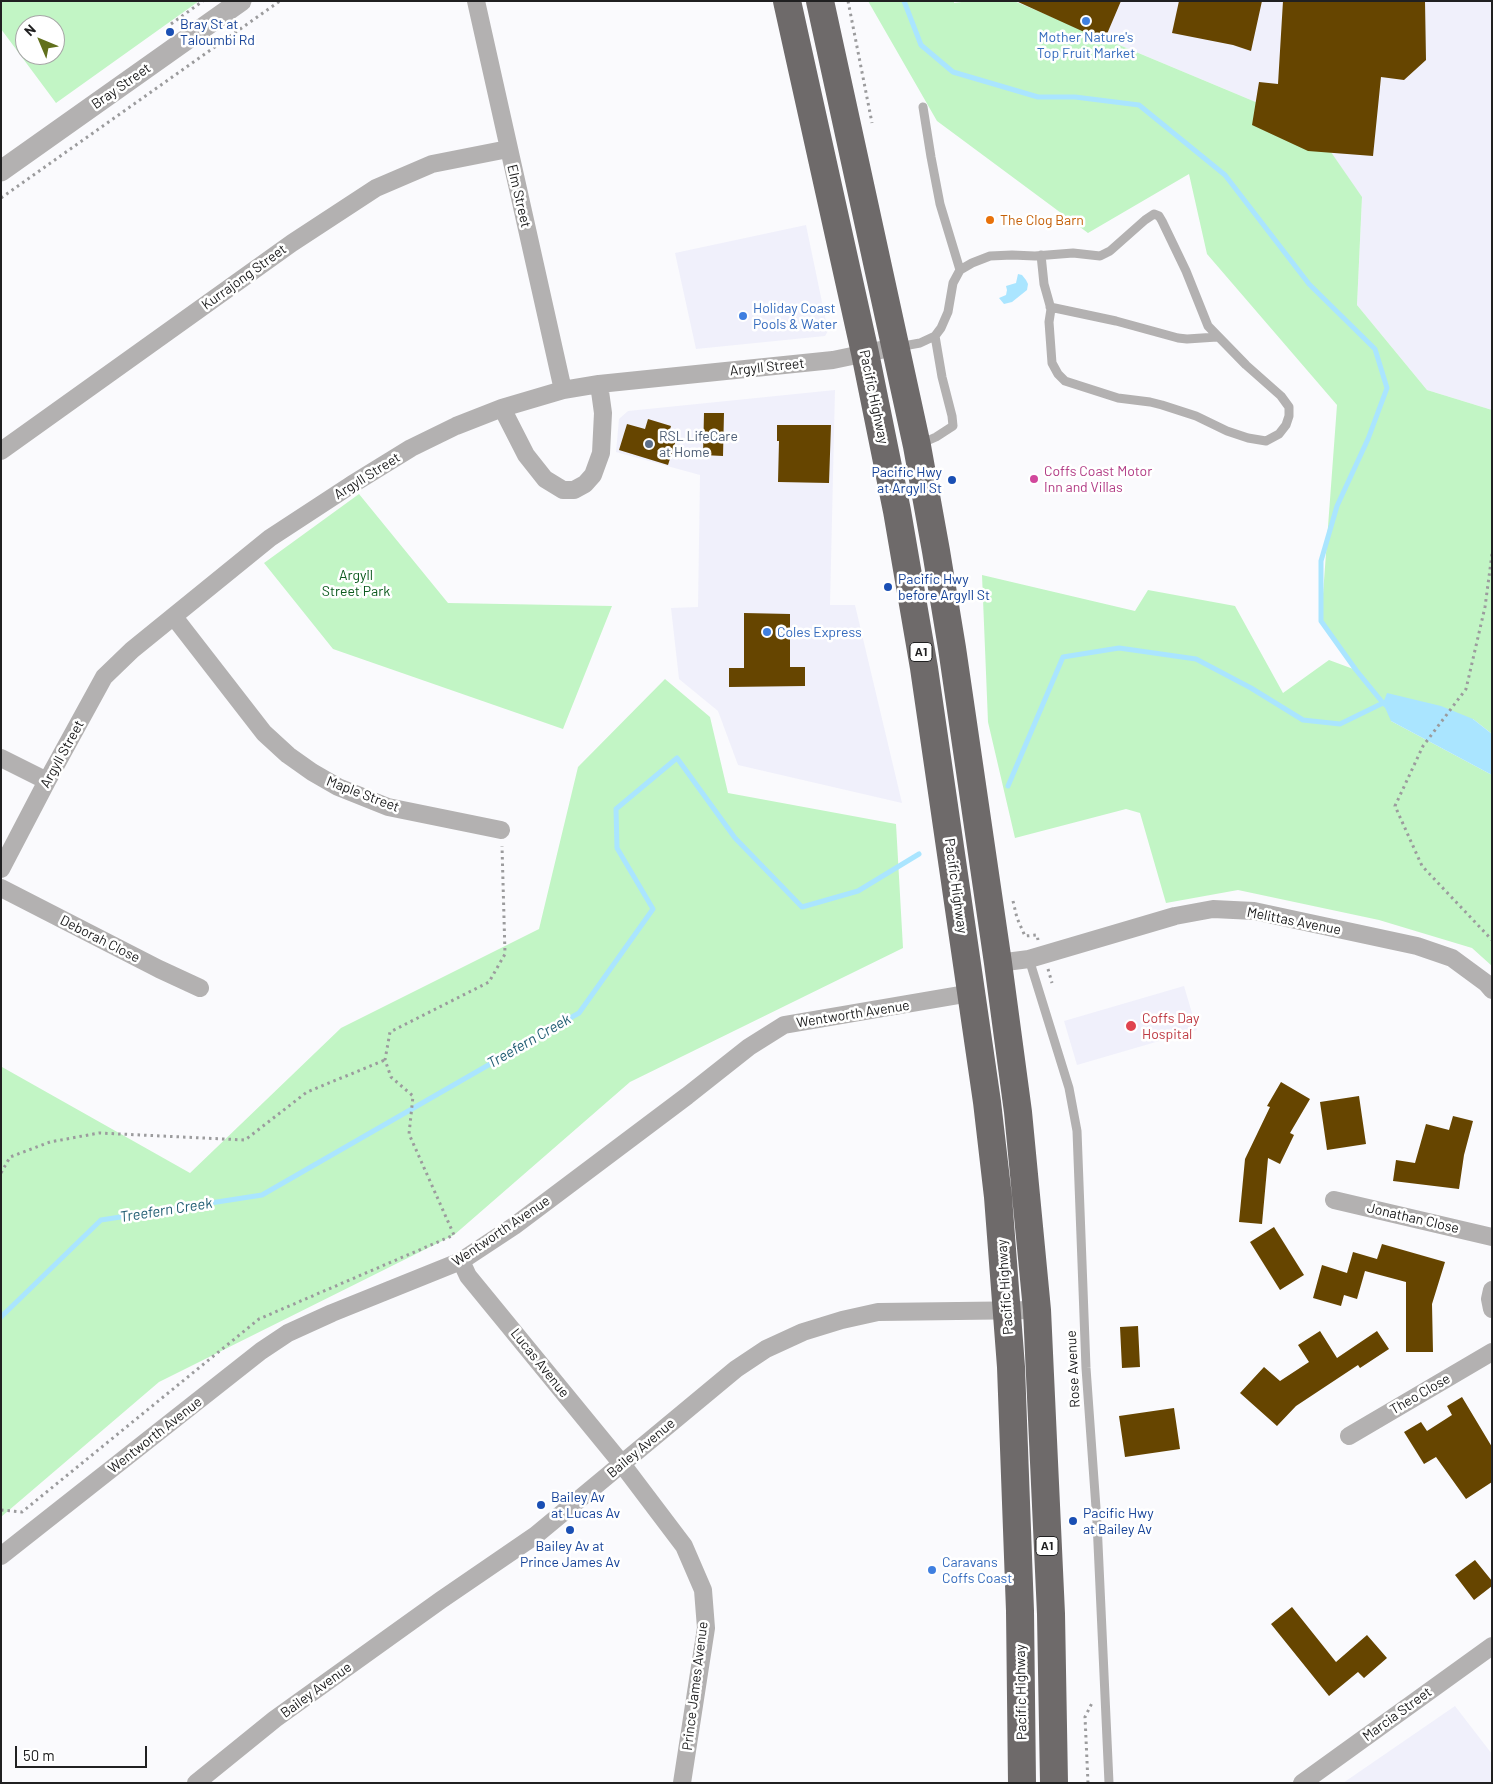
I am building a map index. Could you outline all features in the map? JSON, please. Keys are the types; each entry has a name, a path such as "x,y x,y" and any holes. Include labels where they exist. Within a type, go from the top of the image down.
{"highway":[{"name":"Pacific Highway","path":"787,1 865,353 902,539 924,668 987,1102 998,1197 1011,1368 1019,1592 1022,1783"},
{"name":"Pacific Highway","path":"820,1 917,446 951,638 1018,1112 1037,1310 1050,1614 1054,1783"}],"street":[{"name":"Bray Street","path":"1,171 241,1"},
{"name":"Elm Street","path":"476,1 563,390"},
{"name":"Kurrajong Street","path":"1,451 292,243 376,188 432,164 508,149"},
{"name":"Argyll Street","path":"1,869 104,677 132,650 270,538 350,485 420,444 456,426 502,408 563,390 599,384 833,360 895,347"},
{"path":"502,408 526,454 545,480 563,490 574,490 585,484 593,476 601,453 603,413 599,384"},
{"name":"Maple Street","path":"174,617 264,733 288,755 312,772 338,787 388,807 501,830"},
{"path":"1,758 47,781"},
{"name":"Deborah Close","path":"1,888 200,988"},
{"name":"Melittas Avenue","path":"998,963 1029,959 1175,916 1213,909 1254,911 1426,949 1452,958 1486,983 1492,990"},
{"name":"Wentworth Avenue","path":"1,1556 261,1351 288,1333 332,1313 461,1261 514,1226 679,1102 749,1046 784,1025 971,993"},
{"name":"Jonathan Close","path":"1334,1200 1492,1237"},
{"name":"Lucas Avenue","path":"461,1261 468,1276 622,1464"},
{"path":"1492,1290 1490,1299 1492,1309"},
{"name":"Bailey Avenue","path":"196,1783 283,1713 441,1600 536,1535 736,1369 766,1349 803,1332 842,1320 878,1312 1007,1312 1037,1310"},
{"name":"Theo Close","path":"1349,1436 1492,1352"},
{"name":"Prince James Avenue","path":"622,1464 684,1546 702,1590 706,1628 682,1783"},
{"name":"Marcia Street","path":"1302,1783 1492,1646"}],"lane":[{"path":"923,106 940,204 960,270"},
{"path":"895,347 920,343 935,336 948,312 954,283 960,270 972,263 990,256 1012,254 1073,253 1100,256 1110,251 1154,214 1159,216 1186,271 1205,318 1217,337 1269,384 1289,407 1290,416 1286,425 1279,434 1266,440 1248,438 1227,431 1196,416 1162,405 1118,398 1065,381 1058,374 1052,363 1049,322 1050,306 1044,284 1041,255"},
{"path":"1050,306 1126,323 1178,338 1217,337"},
{"path":"917,446 953,426 935,336"},
{"name":"Rose Avenue","path":"1029,959 1069,1088 1076,1131 1086,1368 1097,1522 1109,1783"}],"path":[{"path":"1,198 280,1"},
{"path":"1492,554 1485,607 1466,689 1423,746 1395,806 1422,866 1492,940"},
{"path":"409,1134 412,1096 391,1077 385,1060 390,1032 489,982 505,954 501,830"},
{"path":"1,1173 10,1157 50,1142 99,1133 245,1140 307,1092 385,1060"},
{"path":"1084,1728 1088,1783"}],"shaded area":[{"path":"1014,1 1492,1 1492,410 1427,390 1357,305 1362,198 1313,126"},
{"path":"806,225 828,331 825,336 696,349 675,253"},
{"path":"835,390 830,605 855,605 902,803 738,765 718,711 679,679 671,608 698,607 700,475 616,452 619,419 628,411"},
{"name":"Coffs Day Hospital","path":"1184,986 1197,1030 1077,1065 1064,1021"},
{"path":"1455,1706 1492,1754 1492,1783 1343,1783"}],"green space":[{"path":"1,1 199,1 56,103 28,65 65,65 65,15 15,15 15,48 1,29"},
{"path":"868,1 954,1 954,3 1014,1 1313,126 1362,197 1357,305 1427,390 1492,410 1492,734 1473,719 1391,721 1492,775 1492,966 1472,948 1379,920 1238,890 1166,903 1140,813 1126,809 1015,838 988,722 982,575 1135,611 1148,590 1235,606 1283,693 1329,660 1356,670 1321,621 1337,405 1207,254 1189,174 1088,233 937,121"},
{"name":"Argyll Street Park","path":"359,494 448,603 612,606 563,729 333,649 264,563"},
{"path":"665,679 710,717 728,793 896,824 903,948 630,1082 454,1235 159,1382 1,1517 2,1067 190,1173 341,1028 539,929 578,767"}],"water":[{"path":"1018,274 1022,275 1026,280 1028,284 1027,290 1012,302 1004,304 999,298 1006,295 1006,286 1016,283"},
{"path":"1387,693 1441,706 1473,719 1492,734 1492,775 1391,721 1383,703"}],"building":[{"name":"Mother Nature's Top Fruit Market","path":"1016,1 1121,1 1104,41"},
{"path":"1179,1 1262,1 1251,51 1233,45 1172,33"},
{"path":"1283,1 1425,1 1426,60 1404,80 1381,77 1373,156 1308,151 1252,125 1259,82 1278,84"},
{"path":"704,413 724,413 723,456 703,455"},
{"path":"648,419 671,426 668,437 676,440 668,465 619,450 627,424 645,429"},
{"path":"777,425 831,425 829,483 778,482 779,441 777,441"},
{"path":"744,613 790,614 790,667 805,667 805,686 729,687 729,668 744,668"},
{"path":"1281,1082 1310,1099 1290,1133 1294,1135 1280,1164 1268,1158 1262,1224 1239,1222 1245,1159 1270,1107 1267,1106"},
{"path":"1359,1096 1366,1144 1327,1150 1320,1102"},
{"path":"1453,1116 1473,1121 1464,1155 1459,1189 1393,1181 1396,1160 1415,1163 1426,1124 1449,1130"},
{"path":"1274,1227 1304,1275 1280,1290 1250,1242"},
{"path":"1382,1244 1445,1262 1432,1304 1433,1352 1406,1352 1406,1282 1365,1271 1357,1299 1344,1295 1341,1306 1313,1298 1322,1265 1347,1273 1353,1252 1377,1259"},
{"path":"1138,1326 1140,1367 1122,1368 1120,1327"},
{"path":"1320,1331 1337,1358 1377,1331 1389,1349 1360,1368 1358,1365 1296,1406 1277,1426 1240,1393 1264,1367 1280,1381 1309,1362 1298,1345"},
{"path":"1462,1397 1492,1447 1492,1482 1466,1499 1436,1457 1424,1464 1404,1432 1421,1422 1427,1431 1452,1415 1447,1406"},
{"path":"1174,1408 1180,1449 1125,1457 1119,1416"},
{"path":"1475,1560 1492,1581 1492,1586 1474,1600 1455,1575"},
{"path":"1292,1607 1336,1662 1367,1635 1387,1658 1364,1678 1358,1672 1329,1696 1271,1624"}],"waterway":[{"path":"904,1 921,45 953,72 1038,97 1075,97 1139,105 1225,175 1309,284 1375,349 1387,388 1368,439 1337,506 1321,561 1321,621 1356,670 1387,706"},
{"path":"1008,786 1063,657 1119,648 1196,659 1251,688 1303,720 1340,724 1383,703"},
{"name":"Treefern Creek","path":"1,1317 101,1220 262,1195 579,1013 653,909 617,848 616,809 677,758 735,838 802,907 858,891 919,854"}],"place":[{"name":"Mother Nature's Top Fruit Market","path":"1086,21"},
{"name":"Bray St at Taloumbi Rd","path":"170,32"},
{"name":"The Clog Barn","path":"990,220"},
{"name":"Holiday Coast Pools & Water","path":"743,316"},
{"name":"RSL LifeCare at Home","path":"649,444"},
{"name":"Coffs Coast Motor Inn and Villas","path":"1034,479"},
{"name":"Pacific Hwy at Argyll St","path":"952,480"},
{"name":"Pacific Hwy before Argyll St","path":"888,587"},
{"name":"Coles Express","path":"767,632"},
{"name":"Coffs Day Hospital","path":"1131,1026"},
{"name":"Bailey Av at Lucas Av","path":"541,1505"},
{"name":"Pacific Hwy at Bailey Av","path":"1073,1521"},
{"name":"Bailey Av at Prince James Av","path":"570,1530"},
{"name":"Caravans Coffs Coast","path":"932,1570"}]}
